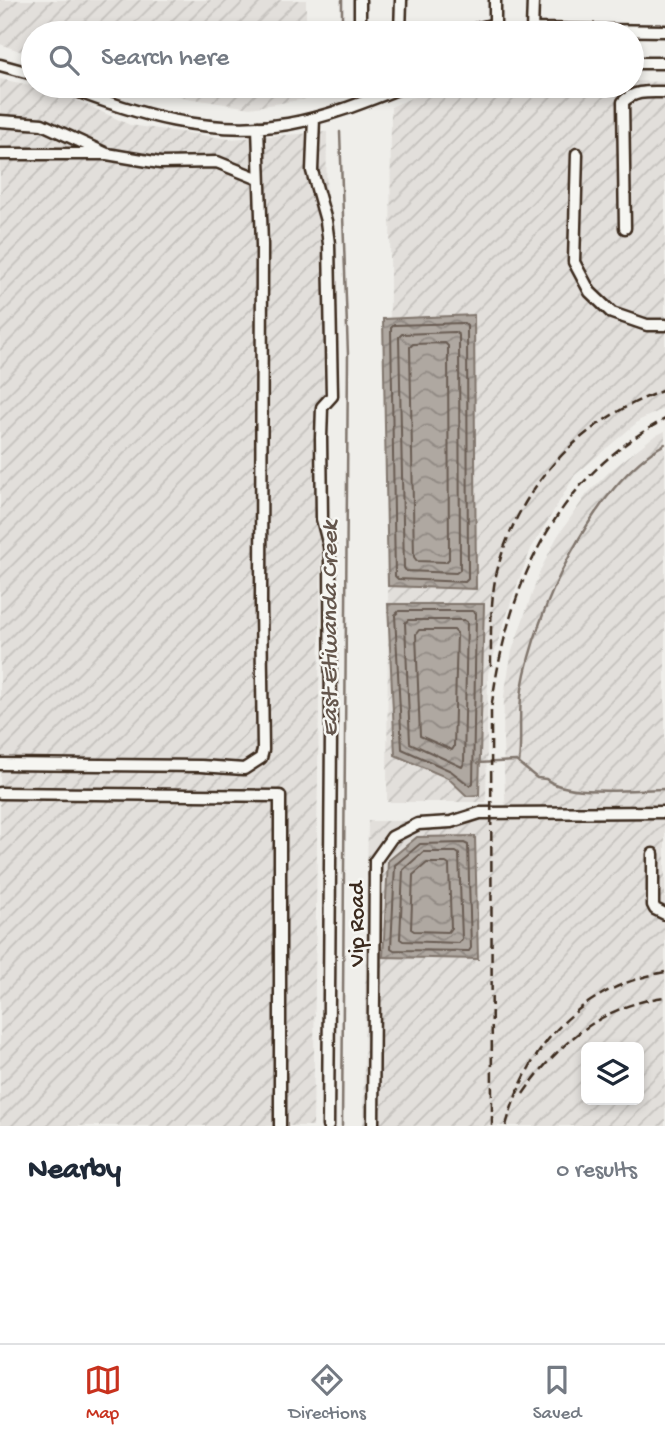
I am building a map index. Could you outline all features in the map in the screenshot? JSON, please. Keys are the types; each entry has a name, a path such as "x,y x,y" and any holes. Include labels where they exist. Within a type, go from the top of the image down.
{"street":[{"path":"360,0 360,21"},
{"path":"400,21 401,0"},
{"path":"495,0 495,21"},
{"path":"532,21 533,0"},
{"path":"644,31 665,31"},
{"path":"644,63 665,63"},
{"path":"0,65 21,71"},
{"path":"644,93 665,92"},
{"path":"94,98 152,117 221,127 288,124 374,98"},
{"path":"625,228 623,102 627,98"},
{"path":"318,117 312,171 326,221 329,244 332,396 322,407 321,438 322,519 330,562 328,1126"},
{"path":"0,121 42,124 107,154"},
{"path":"0,764 201,766 244,769 261,758 262,245 258,127"},
{"path":"0,154 107,154 160,163 218,162 260,179"},
{"path":"577,155 574,262 590,292 612,313 647,325 665,325"},
{"path":"0,793 280,796 280,1126"},
{"name":"Vip Road","path":"373,1126 375,861 392,838 418,824 451,822 480,813 665,812"},
{"path":"653,854 653,905 665,914"}],"shaded area":[{"path":"0,0 306,0 306,21 21,21 21,52 0,44"},
{"path":"0,79 21,83 21,98 72,98 130,125 230,139 327,132 313,1126 0,1126"},
{"path":"644,81 665,82 665,408 640,420 575,475 531,549 488,673 486,802 387,802 391,107 411,98 644,98"},
{"path":"187,98 305,98 250,108"},
{"path":"665,431 665,1126 363,1126 368,821 627,820 506,820 504,696 512,651 540,571 557,537 587,494 610,471 653,437"}],"water":[{"path":"474,315 476,589 388,586 383,319"},
{"path":"388,604 484,604 479,795 467,796 448,778 395,755"},
{"path":"475,836 478,959 383,957 388,861 417,837"}],"waterway":[{"name":"East Etiwanda Creek","path":"342,0 342,21"},
{"name":"East Etiwanda Creek","path":"340,132 348,355 342,1126"},
{"path":"519,764 522,689 540,623 554,588 571,552 614,488 639,463 665,444"},
{"path":"478,763 516,761 537,778 569,788 602,791 665,789"}],"railway":[{"path":"491,666 495,580 504,547 534,488 578,440 634,403 665,390"},
{"path":"492,1126 491,710 498,665 523,580 542,542 565,506 592,473 626,444 665,419"},
{"path":"506,1126 528,1070 562,1024 607,991 665,972"},
{"path":"523,1094 551,1058 584,1029 622,1008 665,997"}]}
